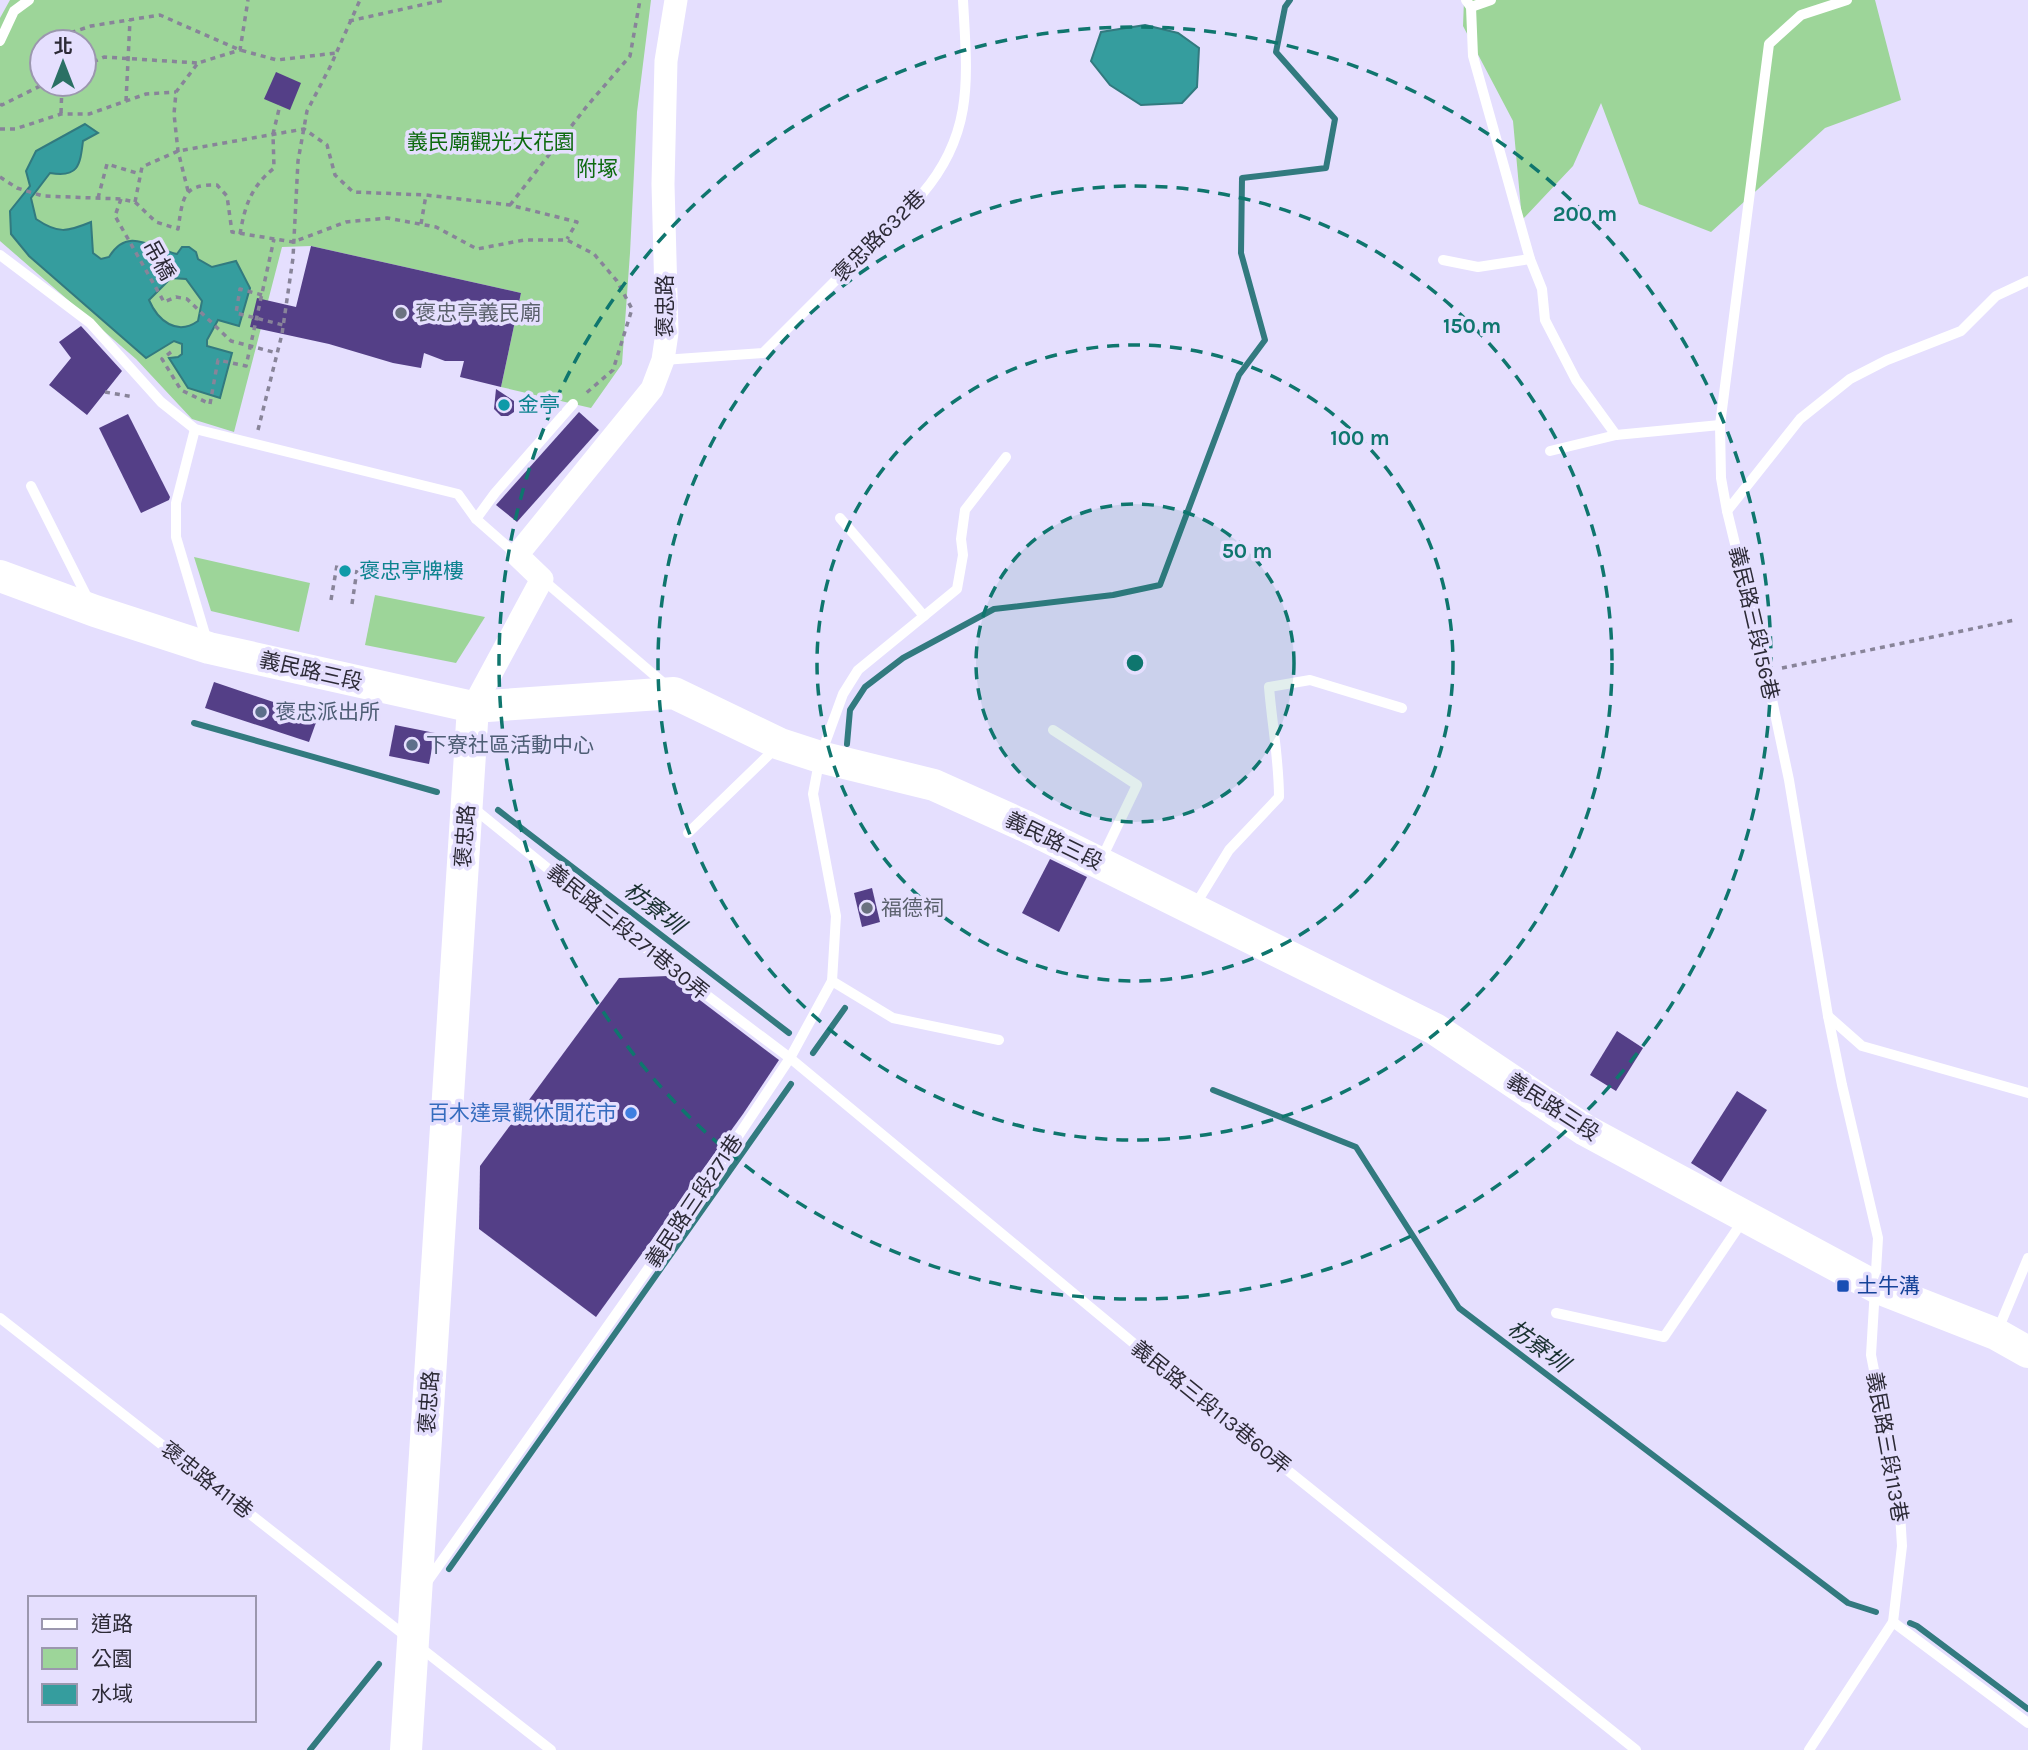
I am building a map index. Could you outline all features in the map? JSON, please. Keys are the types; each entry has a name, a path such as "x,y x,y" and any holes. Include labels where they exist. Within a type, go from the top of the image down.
{"street":[{"name":"褒忠路","path":"517,555 652,389 663,360 667,332 663,184 666,61 676,0"},
{"path":"517,555 542,579"},
{"name":"義民路三段","path":"0,576 94,611 209,648 473,708 674,693 780,744 820,757 934,785 1100,863 1435,1029 1586,1130 1745,1217 1876,1287 1996,1334 2028,1352"},
{"name":"褒忠路","path":"406,1750 473,708 542,579"}],"lane":[{"path":"0,41 14,10 29,0"},
{"name":"褒忠路632巷","path":"663,360 763,353 941,172 963,115 967,74 963,0"},
{"path":"1491,0 1468,4 1473,56 1530,259 1542,289 1545,320 1576,380 1616,435"},
{"name":"義民路三段156巷","path":"1847,0 1801,15 1769,44 1720,425 1721,478 1789,780 1828,1016 1878,1238 1876,1287"},
{"path":"0,255 90,323 161,402 194,429 458,494 476,519 517,555"},
{"path":"1443,260 1478,267 1530,259"},
{"path":"1727,510 1800,419 1850,379 1887,360 1961,331 1996,296 2028,281"},
{"path":"476,519 495,493 573,404"},
{"path":"1550,451 1616,435 1720,425"},
{"path":"194,429 176,503 177,537 209,648"},
{"name":"義民路三段271巷","path":"415,1599 681,1222 790,1058 832,981 836,916 813,794 820,757 850,680 858,670 957,589 963,555 961,539 965,510 1006,457"},
{"path":"31,486 94,611"},
{"path":"841,518 924,616"},
{"path":"542,579 674,693"},
{"path":"1193,909 1229,850 1279,797 1279,766 1272,732 1269,687 1310,680 1402,708"},
{"path":"1053,730 1137,785 1100,863"},
{"path":"688,833 780,744"},
{"name":"義民路三段271巷30弄","path":"467,803 668,966 790,1058"},
{"path":"832,981 892,1018 999,1040"},
{"path":"1828,1016 1862,1046 2028,1093"},
{"name":"義民路三段113巷60弄","path":"790,1058 1261,1449 1636,1750"},
{"path":"1556,1312 1664,1337 1745,1217"},
{"path":"1996,1334 2028,1258"},
{"name":"義民路三段113巷","path":"1809,1750 1892,1622 1902,1546 1899,1496 1871,1356 1876,1287"},
{"name":"褒忠路411巷","path":"0,1318 551,1750"},
{"path":"1892,1622 2028,1723"}],"path":[{"path":"240,50 248,0"},
{"path":"254,445 283,325 293,242 298,161 307,111 360,0"},
{"path":"349,22 444,0"},
{"path":"510,205 587,106 631,56 640,0"},
{"path":"85,28 160,15 240,50 277,60 336,53"},
{"path":"126,101 130,20"},
{"path":"98,60 104,57 198,63 240,50"},
{"path":"0,177 17,188 43,196 135,202 156,222 178,229 188,191 178,151 174,114 176,92 198,63"},
{"path":"0,104 28,92"},
{"path":"0,129 15,129 61,114 89,114 146,94 176,92"},
{"path":"61,114 62,98"},
{"path":"240,234 245,209 258,181 274,168 273,134 280,105"},
{"path":"135,202 142,167 178,151 304,129 327,145 335,175 353,192 426,195 510,205 578,222 566,240"},
{"path":"98,198 107,164 141,174"},
{"path":"188,191 200,184 217,185 227,196 232,232 240,234 293,242 346,222 387,218 436,226 477,249 524,240 566,240 594,254 617,282 632,309 613,370 573,404"},
{"path":"421,224 426,195"},
{"name":"吊橋","path":"121,199 115,216 164,302 176,297 187,299 231,341 250,346"},
{"path":"171,352 162,359 181,390 210,404 218,360 246,366 274,239"},
{"path":"262,295 240,289 236,313 283,325"},
{"path":"250,346 277,353"},
{"path":"331,600 337,565"},
{"path":"352,604 356,570"},
{"path":"1766,671 2015,620"}],"green space":[{"name":"義民廟觀光大花園","path":"10,0 651,0 637,112 622,364 591,408 501,387 521,293 311,246 282,247 234,432 192,419 136,359 0,241 0,18"},
{"path":"1464,0 1875,0 1901,100 1825,128 1711,232 1639,204 1601,103 1573,166 1522,220 1513,121 1463,26"},
{"path":"194,557 310,583 299,632 211,611"},
{"path":"375,595 485,617 456,663 365,645"}],"water":[{"path":"1145,25 1178,33 1199,48 1197,87 1182,103 1141,105 1110,85 1091,61 1101,32"},
{"path":"85,124 98,133 83,141 79,163 72,172 50,173 31,198 36,219 50,227 63,230 91,222 93,253 101,259 109,257 124,243 132,241 177,254 182,247 189,247 196,252 198,259 212,267 236,261 250,288 239,326 218,320 207,340 207,346 232,353 220,398 188,388 169,358 182,354 182,344 174,341 146,358 29,256 11,234 10,211 30,186 26,171 36,151","holes":["171,278 186,279 202,301 198,321 183,327 169,324 149,300"]}],"building":[{"path":"276,72 301,83 290,110 264,99"},
{"path":"311,246 521,293 501,387 460,377 464,361 445,361 424,353 421,368 250,327 257,298 296,307"},
{"path":"81,326 122,371 87,415 49,385 71,358 59,342"},
{"name":"金亭","path":"496,389 514,401 514,412 508,416 501,416 494,409"},
{"path":"579,412 599,430 517,522 496,505"},
{"path":"128,414 170,497 169,500 141,513 99,428"},
{"name":"褒忠派出所","path":"214,682 318,717 309,742 205,708"},
{"name":"下寮社區活動中心","path":"395,725 435,733 429,764 389,756"},
{"path":"1050,859 1087,877 1059,932 1022,913"},
{"name":"福德祠","path":"872,888 880,922 862,927 854,893"},
{"name":"百木達景觀休閒花市","path":"668,976 779,1060 596,1317 479,1229 480,1166 619,978"},
{"path":"1617,1031 1643,1048 1616,1091 1590,1075"},
{"path":"1737,1091 1767,1110 1721,1182 1691,1163"}],"waterway":[{"path":"847,744 850,710 865,687 903,658 994,609 1113,595 1160,585 1239,375 1265,340 1241,253 1242,178 1326,168 1335,119 1276,52 1285,7 1290,0"},
{"name":"枋寮圳","path":"194,723 437,792"},
{"name":"枋寮圳","path":"498,810 789,1033"},
{"name":"枋寮圳","path":"813,1053 845,1008"},
{"path":"449,1569 791,1084"},
{"name":"枋寮圳","path":"1213,1090 1356,1147 1459,1308 1848,1603 1876,1612"},
{"name":"枋寮圳","path":"1910,1623 2028,1709"},
{"path":"310,1750 379,1664"}],"place":[{"name":"褒忠亭義民廟","path":"401,313"},
{"name":"金亭","path":"504,405"},
{"name":"褒忠亭牌樓","path":"345,571"},
{"name":"褒忠派出所","path":"261,712"},
{"name":"下寮社區活動中心","path":"412,745"},
{"name":"福德祠","path":"867,908"},
{"name":"百木達景觀休閒花市","path":"631,1113"},
{"name":"土牛溝","path":"1843,1286"}],"park label":[{"name":"附塚","path":"597,169"}]}
